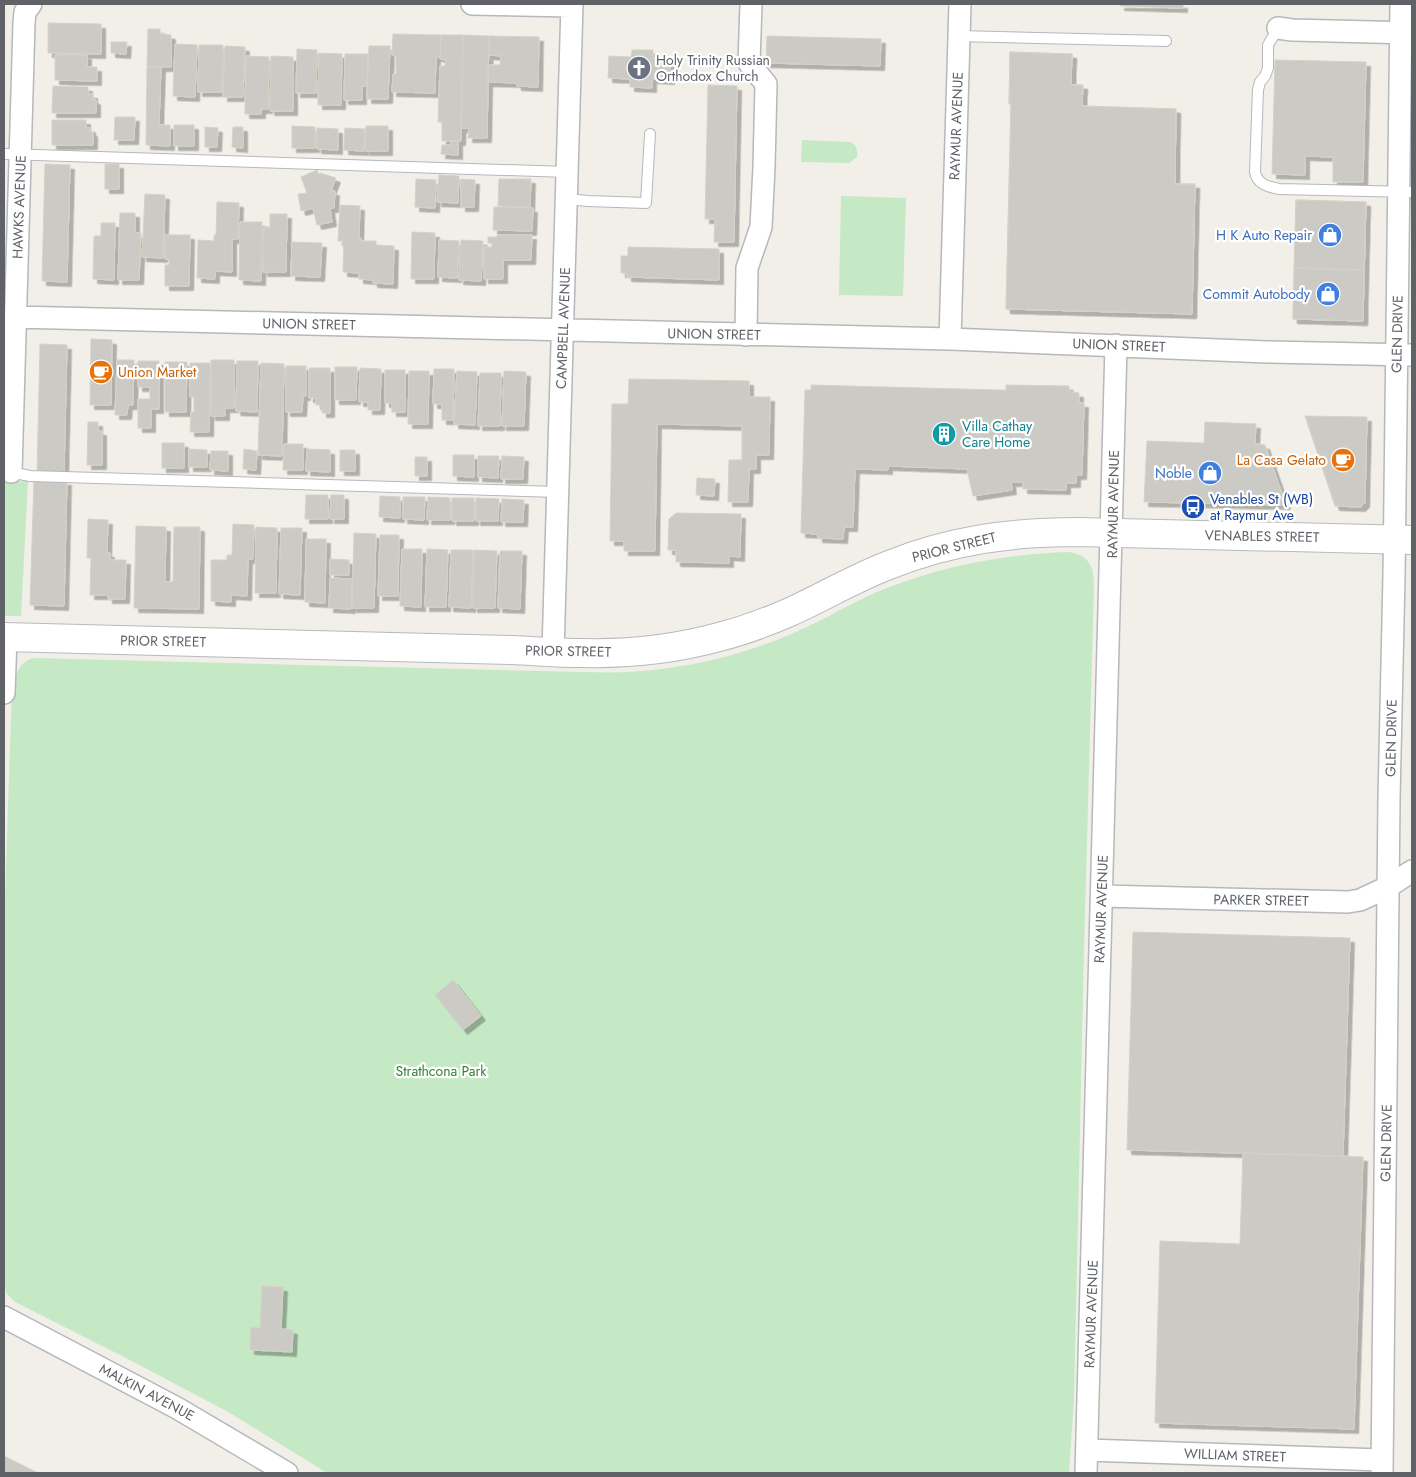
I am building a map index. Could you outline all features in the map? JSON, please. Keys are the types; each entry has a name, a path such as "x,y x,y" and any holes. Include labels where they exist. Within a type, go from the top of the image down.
{"main road":[{"name":"PRIOR STREET","path":"5,637 618,653 676,646 717,638 756,626 889,565 950,546 991,537 1035,532 1112,532"},
{"name":"VENABLES STREET","path":"1112,532 1403,539"}],"street":[{"name":"HAWKS AVENUE","path":"7,472 15,317 12,154 25,12 31,4"},
{"path":"472,4 572,5"},
{"path":"746,335 747,268 761,227 766,84 749,63 751,4"},
{"name":"RAYMUR AVENUE","path":"950,339 960,4"},
{"name":"GLEN DRIVE","path":"1382,1467 1388,887 1403,539 1406,32 1401,4"},
{"name":"CAMPBELL AVENUE","path":"553,652 572,5"},
{"path":"1278,28 1292,30 1406,32"},
{"name":"UNION STREET","path":"15,317 950,339 1267,352 1404,354"},
{"name":"RAYMUR AVENUE","path":"1086,1473 1116,345"},
{"path":"4,694 5,637"},
{"name":"PARKER STREET","path":"1102,896 1348,902 1360,900 1388,887 1412,871"},
{"name":"MALKIN AVENUE","path":"4,1317 177,1408 287,1473"},
{"name":"WILLIAM STREET","path":"1087,1450 1382,1467"}],"lane":[{"path":"1278,28 1268,45 1268,68 1258,90 1256,178 1262,184 1278,189 1405,192"},
{"path":"959,36 1166,41"},
{"path":"567,199 646,203 650,134"},
{"path":"12,154 568,172"},
{"path":"7,472 30,476 558,492"}],"green space":[{"path":"802,140 851,142 857,149 857,157 849,163 801,162"},
{"path":"841,196 906,198 903,296 839,295"},
{"path":"28,481 21,616 4,616 4,482"},
{"name":"Strathcona Park","path":"1069,552 1086,559 1092,568 1094,587 1074,1399 1069,1473 327,1473 230,1413 15,1302 7,1294 4,1285 4,929 12,686 19,669 25,662 34,658 581,672 645,671 703,662 761,646 801,630 877,592 931,573 999,558"}],"building":[{"path":"1120,4 1183,4 1183,8 1120,6"},
{"path":"48,23 101,24 101,54 48,53"},
{"path":"148,29 160,29 160,34 171,35 171,67 147,67"},
{"path":"393,34 441,35 440,57 436,57 435,93 392,92 393,74 396,74 396,56 392,55"},
{"path":"441,35 463,35 461,141 442,141 442,122 438,122 440,66 445,66 446,60 440,59"},
{"path":"463,35 489,36 487,138 468,138 469,128 461,128"},
{"path":"489,36 539,37 538,87 517,86 517,83 488,82 488,65 500,65 501,56 489,55"},
{"path":"767,36 881,39 880,66 766,63"},
{"path":"111,42 127,42 126,54 111,53"},
{"path":"175,44 197,45 195,97 173,96"},
{"path":"199,45 223,45 222,92 198,92"},
{"path":"225,46 245,47 243,97 223,97"},
{"path":"369,46 390,46 388,99 367,99"},
{"path":"297,49 317,50 316,93 296,93"},
{"name":"Holy Trinity Russian Orthodox Church","path":"632,50 653,50 653,58 670,59 670,80 652,79 652,88 630,87 630,79 608,78 609,56 631,57"},
{"path":"1010,52 1072,54 1071,85 1083,85 1082,106 1176,109 1175,184 1195,184 1192,314 1006,309 1011,104 1009,104"},
{"path":"1010,52 1072,54 1071,85 1083,85 1082,106 1176,109 1175,184 1195,184 1192,314 1006,309 1011,104 1009,104"},
{"path":"319,53 342,54 341,105 318,105"},
{"path":"345,54 368,54 367,86 362,86 362,100 344,100"},
{"path":"55,55 87,55 87,67 97,67 97,81 55,80"},
{"path":"246,56 269,57 268,109 261,109 261,114 245,114"},
{"path":"271,56 293,57 293,111 270,111"},
{"path":"1275,60 1366,62 1363,182 1333,182 1333,157 1305,156 1305,175 1272,174"},
{"path":"147,67 161,67 159,125 170,125 170,146 146,145"},
{"path":"708,85 737,86 734,242 714,242 715,219 705,219"},
{"path":"53,86 88,87 88,94 93,94 93,100 96,100 96,113 52,113"},
{"path":"115,117 135,117 134,140 114,140"},
{"path":"52,120 86,120 86,128 91,128 91,132 93,132 93,145 52,145"},
{"path":"174,125 194,125 194,146 174,146"},
{"path":"292,126 315,127 315,148 292,148"},
{"path":"366,126 388,126 388,151 365,151"},
{"path":"205,127 218,128 217,147 205,147"},
{"path":"233,127 243,127 243,148 232,147"},
{"path":"317,128 338,129 338,150 317,149"},
{"path":"345,128 365,129 364,151 344,150"},
{"path":"451,141 458,141 458,155 441,154 442,145 451,145"},
{"path":"45,164 70,165 67,282 42,281"},
{"path":"105,164 119,164 119,189 105,189"},
{"path":"317,170 319,175 320,173 336,178 331,191 335,191 334,208 330,208 332,222 317,225 313,208 301,211 298,194 307,193 301,177"},
{"path":"439,175 459,176 458,203 437,202"},
{"path":"416,179 436,180 435,208 415,207"},
{"path":"461,179 475,180 474,207 461,207"},
{"path":"499,179 531,179 530,207 498,206"},
{"path":"145,194 165,195 163,258 142,257"},
{"path":"1296,200 1366,202 1363,321 1293,319"},
{"name":"H K Auto Repair","path":"1296,200 1366,202 1364,270 1294,268"},
{"path":"217,202 239,203 238,239 232,239 232,272 215,271 215,279 197,278 198,240 214,241 214,235 216,235"},
{"path":"340,205 360,206 359,238 361,238 361,241 376,241 376,245 394,246 393,284 373,283 373,280 359,279 359,273 343,272 344,241 338,241"},
{"path":"494,207 533,208 532,231 493,230"},
{"path":"120,213 135,213 135,233 141,233 139,280 118,280"},
{"path":"270,214 287,214 286,272 263,272 264,227 270,227"},
{"path":"240,222 262,222 261,281 239,280"},
{"path":"101,223 115,223 114,280 93,279 94,236 101,236"},
{"path":"412,232 435,233 434,279 411,279"},
{"path":"165,235 190,235 189,286 165,286 165,265 169,265 170,259 165,259"},
{"path":"497,235 532,235 531,260 503,260 503,279 484,279 484,247 492,247 492,243 488,243 488,237 497,237"},
{"path":"439,240 459,241 457,278 438,277"},
{"path":"461,240 483,241 481,281 459,280"},
{"path":"292,242 322,243 320,277 291,276"},
{"path":"628,247 719,249 719,280 627,277 627,273 621,273 621,256 628,256"},
{"name":"Commit Autobody","path":"1294,268 1364,270 1363,321 1293,319"},
{"name":"Union Market","path":"91,339 112,340 111,405 90,405"},
{"path":"40,344 67,345 64,474 37,473"},
{"path":"117,360 134,360 133,405 128,405 127,415 115,415"},
{"path":"211,360 234,360 234,408 225,408 225,416 211,416"},
{"path":"138,361 159,361 159,409 151,409 151,428 138,428 138,399 150,399 150,387 138,387"},
{"path":"237,361 258,361 257,412 236,411"},
{"path":"165,362 187,362 186,412 165,412"},
{"path":"190,363 210,363 209,432 190,432 191,412 194,412 194,397 190,397"},
{"path":"261,363 284,364 282,456 258,455"},
{"path":"286,366 306,366 306,396 303,396 302,412 286,412"},
{"path":"335,367 357,367 356,400 335,400"},
{"path":"309,368 330,368 330,413 322,413 322,405 316,405 316,398 309,398"},
{"path":"360,368 381,369 380,410 368,410 368,402 359,402"},
{"path":"434,369 454,369 453,420 442,420 442,404 433,404"},
{"path":"385,370 405,370 405,412 392,412 392,403 385,403"},
{"path":"409,371 429,371 428,424 408,424"},
{"path":"457,371 477,372 475,425 454,424"},
{"path":"504,371 526,372 524,426 502,426"},
{"path":"480,373 501,373 500,426 478,426"},
{"path":"629,379 749,381 749,397 770,397 769,455 756,455 756,469 749,469 748,502 728,502 729,460 742,460 742,426 657,424 655,551 624,551 624,541 610,541 612,404 628,404"},
{"name":"Villa Cathay Care Home","path":"811,385 998,390 1006,390 1006,385 1069,386 1069,392 1079,393 1079,403 1084,403 1082,475 1076,475 1076,483 1066,483 1066,490 1023,489 1023,482 1011,482 1012,490 973,496 967,469 888,466 888,470 855,469 853,527 844,527 843,539 818,538 818,534 801,533 805,390 811,390"},
{"name":"La Casa Gelato","path":"1305,416 1367,417 1365,503 1361,507 1335,506"},
{"path":"88,422 98,422 98,431 102,431 102,465 87,465"},
{"name":"Noble","path":"1205,422 1256,424 1255,444 1265,445 1286,505 1144,502 1147,441 1204,443"},
{"path":"162,443 184,443 184,468 162,468"},
{"path":"284,444 303,444 303,470 283,470"},
{"path":"189,449 207,450 207,467 189,467"},
{"path":"244,449 257,451 256,470 243,469"},
{"path":"307,449 330,450 330,472 306,471"},
{"path":"340,450 355,450 355,471 340,471"},
{"path":"211,451 228,451 228,471 210,470"},
{"path":"453,455 474,455 474,477 453,476"},
{"path":"478,456 499,456 498,478 478,477"},
{"path":"502,456 524,457 523,479 501,479"},
{"path":"415,457 427,457 427,476 415,476"},
{"path":"697,478 715,479 714,496 696,495"},
{"path":"34,480 67,481 64,606 30,605"},
{"path":"306,495 328,495 328,519 305,519"},
{"path":"331,495 344,495 344,519 330,519"},
{"path":"380,496 400,497 400,518 379,517"},
{"path":"403,497 425,497 424,520 403,519"},
{"path":"428,497 450,498 450,520 427,520"},
{"path":"452,498 474,498 474,521 452,521"},
{"path":"476,498 499,499 498,521 476,521"},
{"path":"502,499 524,500 523,522 501,522"},
{"path":"676,513 741,514 740,557 729,556 729,563 676,562 676,550 668,550 669,519"},
{"path":"88,519 108,520 107,553 110,553 110,560 126,560 125,599 108,599 108,595 90,595 91,558 87,558"},
{"path":"233,524 254,525 253,559 248,559 247,596 231,595 231,602 211,601 211,560 227,560 227,555 232,555"},
{"path":"136,526 166,527 165,582 173,582 174,527 200,527 199,609 134,608"},
{"path":"256,527 277,528 276,593 255,593"},
{"path":"281,528 302,528 300,595 279,594"},
{"path":"354,533 376,534 374,608 352,608"},
{"path":"380,535 399,535 398,596 378,596"},
{"path":"306,539 326,539 325,603 305,602"},
{"path":"402,549 422,549 421,607 400,606"},
{"path":"427,549 448,550 446,607 425,607"},
{"path":"451,550 473,550 471,608 449,607"},
{"path":"474,550 497,551 495,608 473,608"},
{"path":"500,551 522,551 520,609 498,608"},
{"path":"330,559 349,560 349,575 330,575"},
{"path":"330,578 352,579 351,609 329,608"},
{"path":"1133,932 1350,938 1343,1156 1127,1150"},
{"path":"453,980 481,1016 463,1030 435,995"},
{"path":"1243,1153 1363,1157 1354,1429 1155,1423 1160,1241 1240,1244"},
{"path":"262,1286 283,1287 281,1329 293,1330 292,1352 250,1350 251,1327 260,1328"},
{"path":"4,1456 38,1473 4,1473"}],"place":[{"name":"Holy Trinity Russian Orthodox Church","path":"639,68"},
{"name":"H K Auto Repair","path":"1330,235"},
{"name":"Commit Autobody","path":"1328,294"},
{"name":"Union Market","path":"101,372"},
{"name":"Villa Cathay Care Home","path":"944,434"},
{"name":"La Casa Gelato","path":"1343,460"},
{"name":"Noble","path":"1210,473"},
{"name":"Venables St (WB) at Raymur Ave","path":"1193,507"}]}
